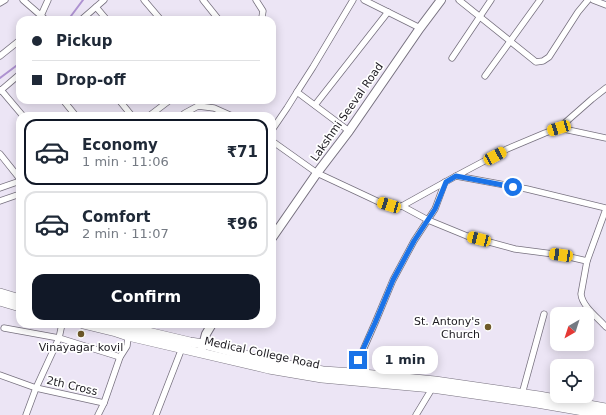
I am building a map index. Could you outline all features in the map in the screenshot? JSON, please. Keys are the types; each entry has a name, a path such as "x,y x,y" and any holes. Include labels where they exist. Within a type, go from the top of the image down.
{"main road":[{"path":"0,293 16,298"},
{"path":"0,301 16,305"},
{"name":"Medical College Road","path":"100,328 200,353 270,366 322,378 434,385 522,394 606,408"},
{"name":"Medical College Road","path":"131,328 203,344 270,366 353,373 434,385 601,415"}],"street":[{"path":"0,3 5,0"},
{"path":"23,0 39,16"},
{"path":"43,16 48,0"},
{"path":"86,16 104,0"},
{"path":"144,0 158,16"},
{"path":"203,0 216,16"},
{"path":"256,0 263,11 262,16"},
{"path":"276,124 313,68 353,0"},
{"path":"364,0 420,28"},
{"name":"Lakshmi Seeval Road","path":"276,232 441,0"},
{"path":"459,0 536,62 543,61 549,57 578,12 588,0"},
{"path":"452,58 491,0"},
{"path":"485,76 540,0"},
{"path":"593,0 606,5"},
{"path":"96,7 104,16"},
{"path":"314,105 388,12"},
{"path":"0,56 16,43"},
{"path":"16,77 0,91 19,112"},
{"path":"276,144 317,173 379,202 397,207 402,206 508,149 559,128 606,88"},
{"path":"297,92 349,131"},
{"path":"66,104 73,112"},
{"path":"122,104 129,112"},
{"path":"154,112 165,104"},
{"path":"187,112 198,106 214,108 223,112"},
{"path":"559,128 606,138"},
{"path":"0,154 16,175"},
{"path":"456,176 527,189 606,208 586,262 581,294 586,306 606,327"},
{"path":"0,188 16,182"},
{"path":"353,373 393,280 414,241 435,209 446,182"},
{"path":"0,201 16,195"},
{"path":"402,206 428,220 467,236 515,249 561,255 586,262"},
{"path":"522,394 544,314"},
{"path":"4,328 59,338 120,358"},
{"path":"26,415 36,388 59,338 61,328"},
{"path":"200,353 206,334 210,328"},
{"path":"98,415 104,403 120,358 127,346 128,336"},
{"path":"156,415 182,348"},
{"name":"2th Cross","path":"0,375 36,388 104,403"},
{"path":"416,415 434,385"}],"waterway":[{"path":"71,16 83,0"},
{"path":"0,78 16,66"}],"place":[{"name":"St. Antony's Church","path":"488,327"},
{"name":"Vinayagar kovil","path":"81,334"}],"route":[{"path":"358,360 393,280 414,241 435,209 446,182 456,176 513,187"}]}
